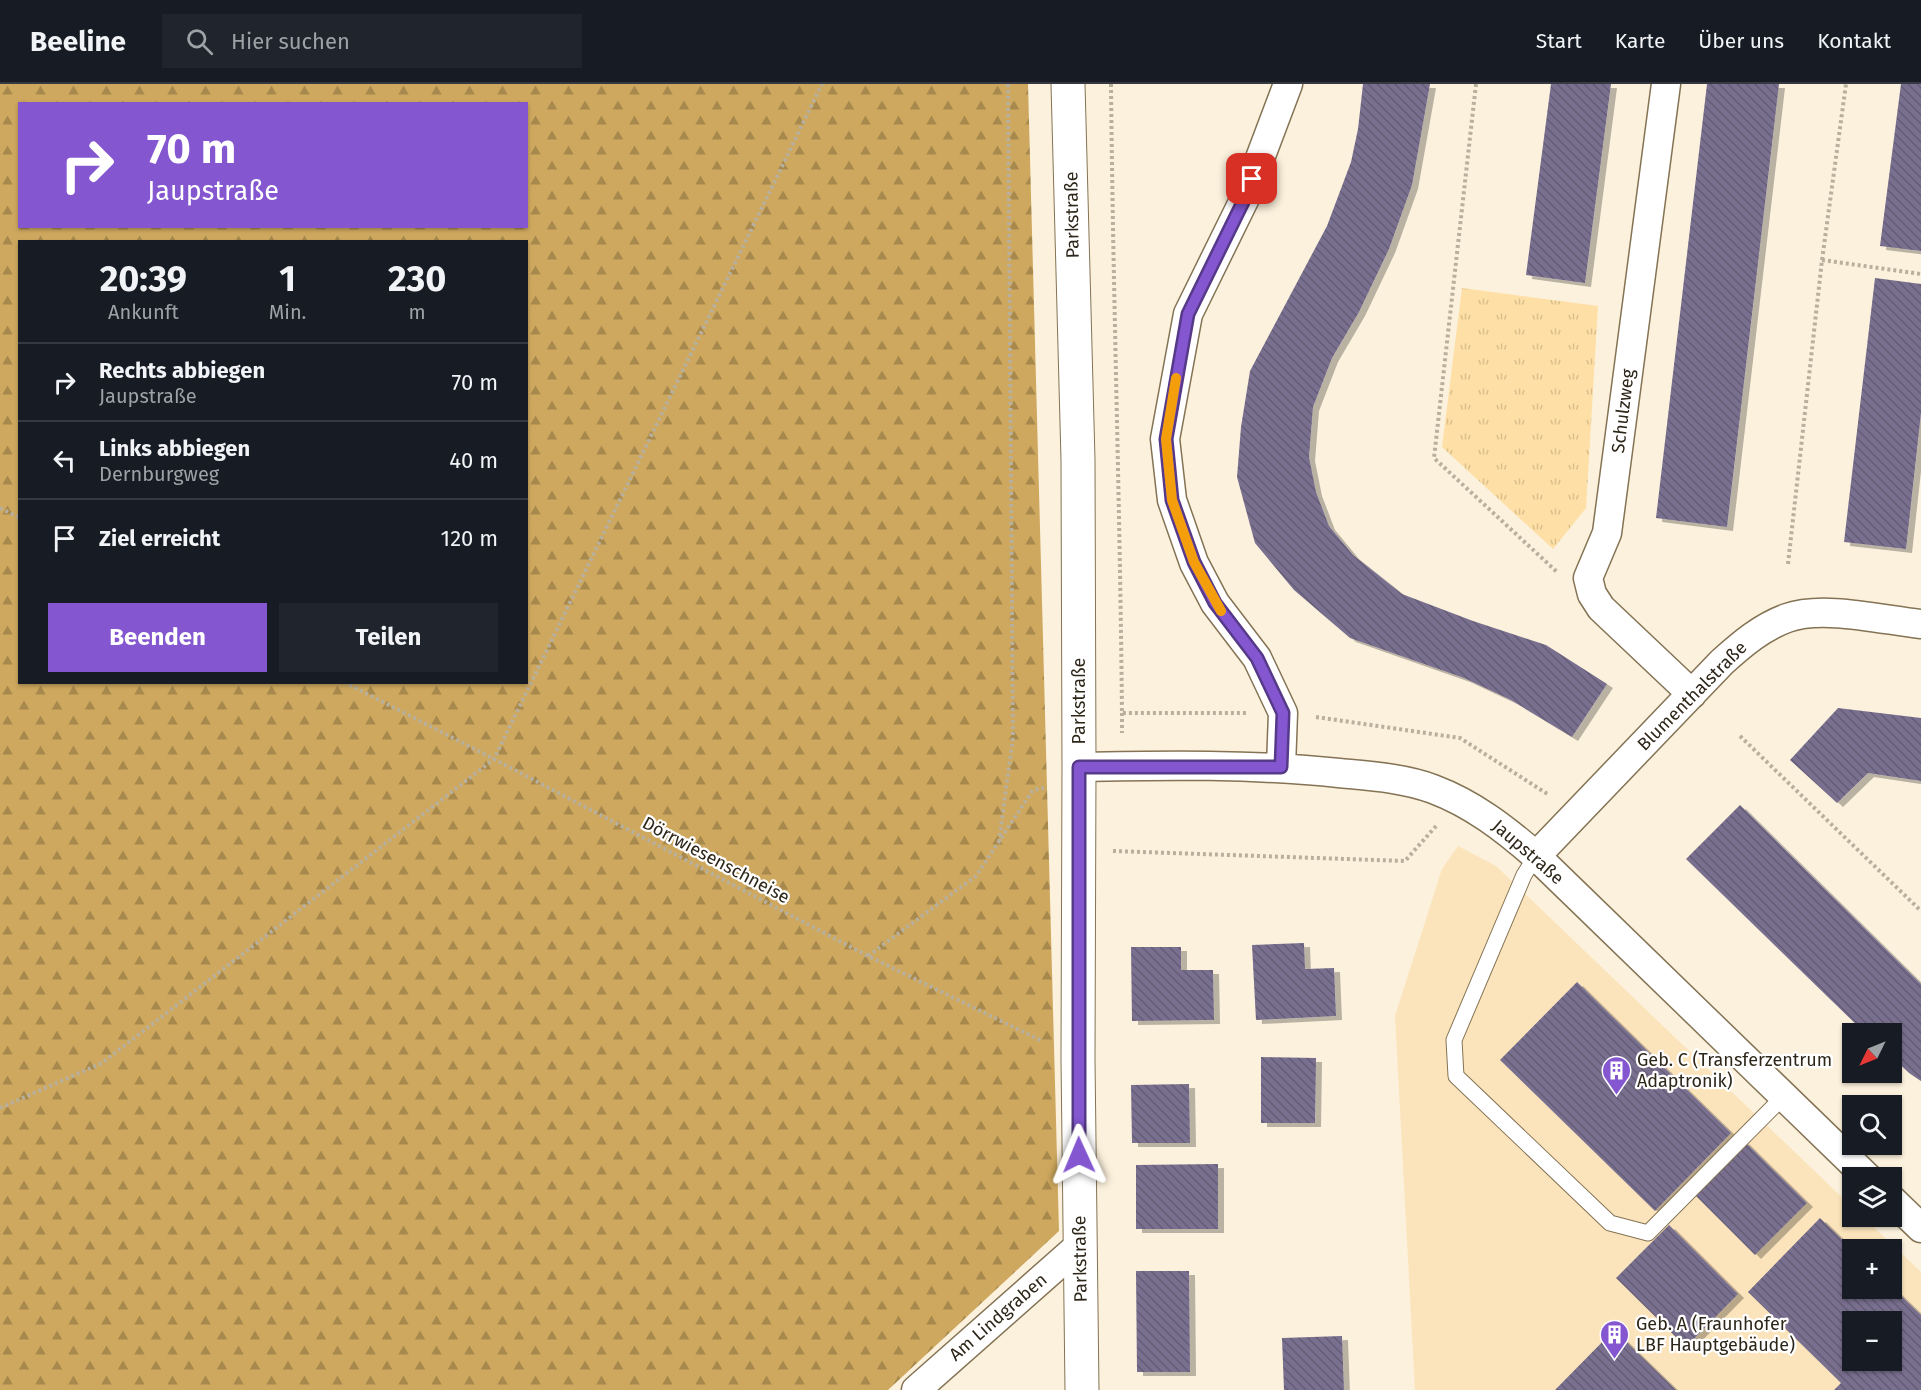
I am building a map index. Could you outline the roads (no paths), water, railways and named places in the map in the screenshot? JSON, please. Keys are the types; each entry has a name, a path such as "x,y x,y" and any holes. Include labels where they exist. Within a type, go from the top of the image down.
{"street":[{"name":"Parkstraße","path":"1068,84 1078,460 1078,1059 1082,1390"},
{"path":"1281,767 1283,713 1257,658 1215,603 1194,562 1172,500 1166,439 1188,314 1245,198 1288,84"},
{"name":"Schulzweg","path":"1666,84 1607,533 1588,578 1592,594 1601,608 1692,694"},
{"name":"Blumenthalstraße","path":"1536,856 1741,645 1764,628 1789,617 1811,613 1921,624"},
{"name":"Jaupstraße","path":"1079,774 1281,767 1377,777 1433,789 1463,803 1491,819 1536,856 1857,1167"},
{"path":"1902,1210 1921,1228"},
{"name":"Am Lindgraben","path":"916,1390 1080,1245"}],"lane":[{"path":"1536,856 1524,875 1454,1040 1456,1076 1610,1223 1648,1233 1784,1096"}],"place":[{"name":"Geb. C (Transferzentrum Adaptronik)","path":"1616,1096"},
{"name":"Geb. A (Fraunhofer LBF Hauptgebäude)","path":"1615,1360"}]}
